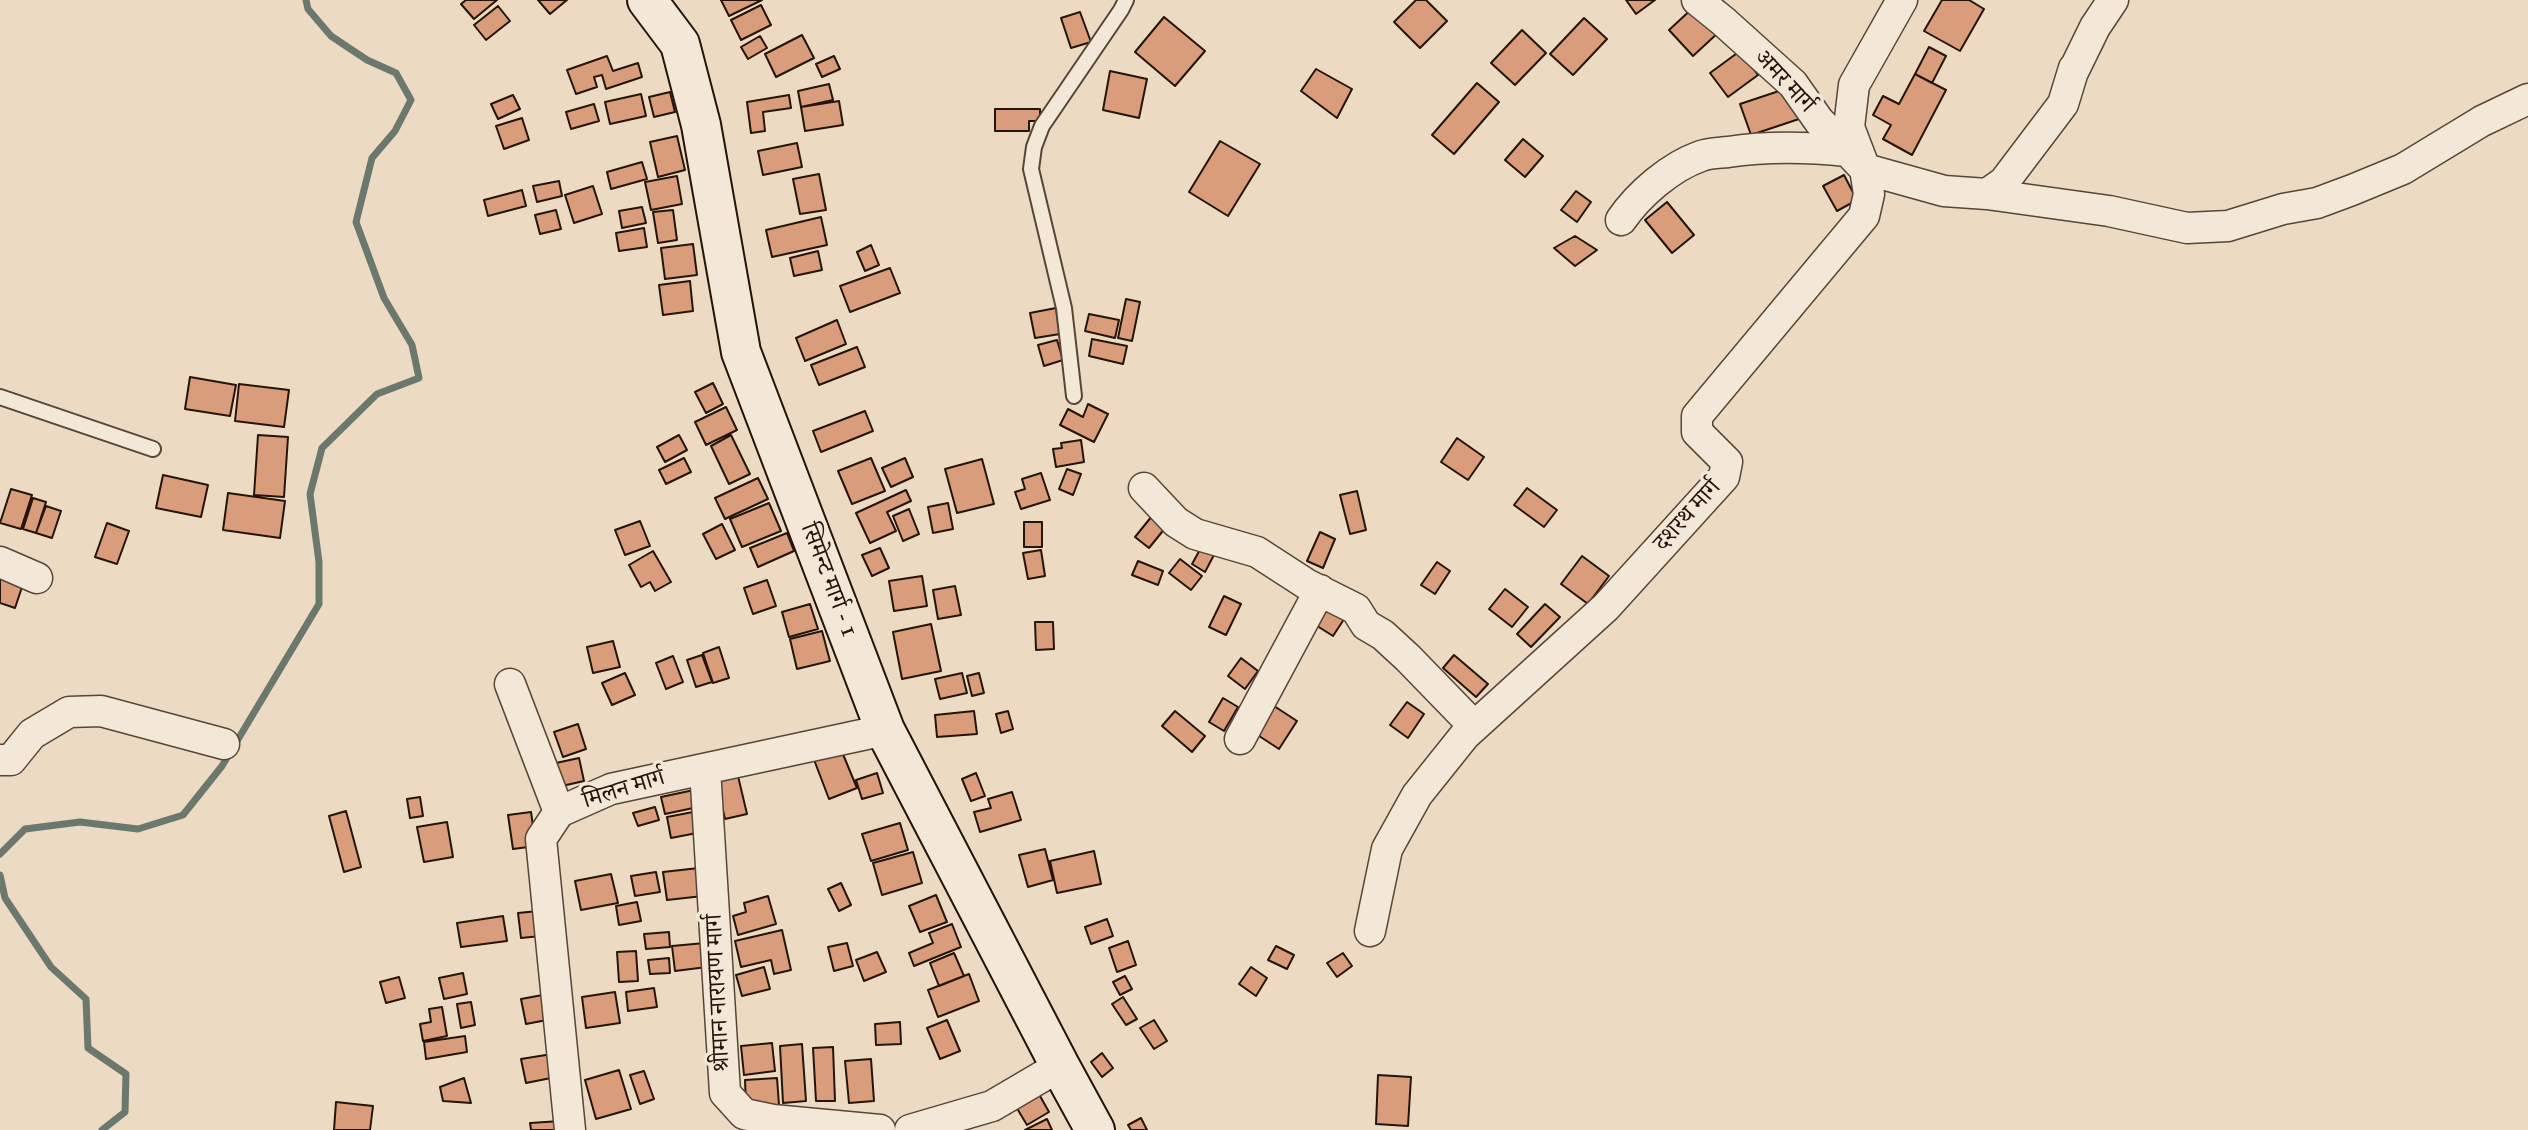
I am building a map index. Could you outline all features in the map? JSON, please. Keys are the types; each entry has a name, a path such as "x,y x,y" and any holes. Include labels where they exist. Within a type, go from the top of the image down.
{"street":[{"name":"सिमेन्ट मार्ग - 1","path":"647,0 680,44 701,125 741,352 885,730 1096,1130"},
{"name":"अमर मार्ग","path":"1697,0 1793,84 1819,121 1856,160"},
{"name":"दशरथ मार्ग","path":"1370,931 1387,849 1417,795 1474,726 1606,607 1724,477 1727,462 1697,432 1697,416 1864,216 1869,194 1856,160 1849,127 1854,85 1902,0"},
{"path":"1987,194 2004,182 2063,104 2073,70 2095,27 2113,0"},
{"path":"1621,220 1634,201 1672,171 1701,156 1746,149 1804,146 1856,160 1944,191 1987,194 2109,211 2187,229 2228,226 2317,202 2375,181 2427,156 2482,121 2528,99"},
{"path":"1144,488 1176,522 1195,534 1257,552 1356,608 1366,625 1383,635 1408,658 1474,726"},
{"path":"0,562 37,578"},
{"path":"1240,739 1320,590"},
{"path":"510,684 559,812"},
{"path":"0,760 11,760 32,734 69,712 101,711 224,744"},
{"name":"मिलन मार्ग","path":"570,1130 541,839 559,812 611,789 885,730"},
{"name":"श्रीमान नारायण मार्ग","path":"705,769 724,1093 744,1114 773,1120 880,1130"},
{"path":"910,1130 992,1107 1060,1066"}],"lane":[{"path":"1074,396 1064,309 1031,169 1034,147 1042,126 1126,0"},
{"path":"0,397 153,449"}],"building":[{"path":"466,0 497,0 474,19 461,4"},
{"path":"538,0 567,0 550,14"},
{"path":"721,0 762,0 729,16"},
{"path":"1416,0 1426,0 1447,21 1420,48 1394,22"},
{"path":"1626,0 1655,0 1636,14"},
{"path":"1942,0 1969,0 1984,9 1960,51 1924,31"},
{"path":"761,5 771,25 741,40 731,20"},
{"path":"1696,5 1720,31 1693,56 1669,30"},
{"path":"498,6 510,21 486,40 474,25"},
{"path":"1080,12 1091,42 1071,48 1061,18"},
{"path":"1164,17 1205,51 1175,86 1135,52"},
{"path":"1584,18 1607,39 1573,75 1550,54"},
{"path":"1522,30 1546,53 1515,85 1491,63"},
{"path":"802,35 814,58 776,77 765,54"},
{"path":"760,36 767,48 748,59 741,47"},
{"path":"1929,47 1946,56 1932,83 1915,74"},
{"path":"1740,51 1758,75 1728,97 1710,73"},
{"path":"607,56 613,71 638,63 642,77 606,89 602,75 594,77 597,87 576,94 567,70"},
{"path":"834,56 840,69 822,77 816,64"},
{"path":"1316,69 1352,89 1337,118 1301,91"},
{"path":"1110,71 1147,79 1139,118 1103,110"},
{"path":"1915,74 1946,90 1912,155 1883,139 1891,125 1873,115 1883,96 1899,104"},
{"path":"1477,83 1499,102 1454,154 1432,135"},
{"path":"829,84 833,100 801,107 798,91"},
{"path":"1788,88 1799,119 1751,135 1740,104"},
{"path":"670,92 675,112 654,117 649,97"},
{"path":"641,94 646,116 610,124 605,102"},
{"path":"513,95 520,109 498,119 491,104"},
{"path":"789,95 791,108 763,112 765,131 751,133 747,102"},
{"path":"839,101 843,125 805,131 801,107"},
{"path":"594,104 599,121 571,129 566,112"},
{"path":"995,109 1040,109 1040,121 1029,121 1029,131 995,131"},
{"path":"522,118 529,140 504,149 496,126"},
{"path":"677,136 685,170 658,177 650,142"},
{"path":"1523,139 1543,156 1525,177 1505,160"},
{"path":"1220,141 1260,164 1228,216 1189,192"},
{"path":"797,143 802,167 763,175 758,151"},
{"path":"642,162 647,179 611,189 607,172"},
{"path":"819,174 826,210 800,214 793,179"},
{"path":"1844,175 1857,200 1837,211 1823,186"},
{"path":"677,176 682,204 651,210 645,182"},
{"path":"559,181 562,196 537,202 533,186"},
{"path":"593,186 602,214 574,223 565,195"},
{"path":"522,190 526,206 488,216 484,200"},
{"path":"1576,191 1591,202 1577,222 1561,210"},
{"path":"1667,202 1694,235 1672,253 1645,220"},
{"path":"642,207 646,223 622,228 619,211"},
{"path":"556,210 561,229 540,234 535,215"},
{"path":"673,210 677,240 658,243 653,212"},
{"path":"821,217 827,245 772,257 766,230"},
{"path":"644,228 647,247 619,251 616,233"},
{"path":"1575,236 1597,250 1575,266 1554,248"},
{"path":"693,244 697,275 665,279 661,248"},
{"path":"871,245 879,265 865,271 857,252"},
{"path":"818,251 822,270 794,276 790,258"},
{"path":"890,268 900,293 850,312 840,286"},
{"path":"690,281 693,311 663,315 659,285"},
{"path":"1126,299 1140,302 1132,341 1118,338"},
{"path":"1056,308 1060,334 1035,338 1030,313"},
{"path":"1089,314 1119,320 1115,338 1085,331"},
{"path":"837,320 846,344 805,361 796,338"},
{"path":"1092,339 1127,346 1123,364 1089,356"},
{"path":"1057,340 1063,360 1044,366 1038,345"},
{"path":"857,347 865,367 819,385 811,365"},
{"path":"190,377 236,385 230,416 185,409"},
{"path":"713,383 723,404 706,413 695,392"},
{"path":"239,384 289,390 284,427 235,421"},
{"path":"1088,404 1108,414 1094,442 1060,425 1068,409 1083,417"},
{"path":"726,407 737,430 706,445 695,422"},
{"path":"865,411 873,431 821,452 813,431"},
{"path":"258,435 288,437 284,497 254,495"},
{"path":"679,435 687,450 665,462 657,447"},
{"path":"731,435 750,474 729,484 711,446"},
{"path":"1457,438 1484,457 1468,480 1441,462"},
{"path":"1081,440 1084,462 1056,467 1053,449 1062,448 1061,443"},
{"path":"684,458 691,472 666,484 659,470"},
{"path":"871,458 885,491 852,504 838,471"},
{"path":"905,458 913,477 891,487 882,468"},
{"path":"982,459 994,504 957,513 945,469"},
{"path":"1067,469 1081,474 1073,495 1059,489"},
{"path":"1041,473 1050,500 1021,509 1015,492 1025,489 1022,479"},
{"path":"163,475 208,485 201,517 156,508"},
{"path":"758,478 768,499 725,519 715,498"},
{"path":"1527,488 1557,510 1544,527 1514,505"},
{"path":"11,489 32,495 21,529 0,523"},
{"path":"906,490 911,501 887,512 896,531 870,543 856,513"},
{"path":"1357,491 1366,530 1350,534 1340,495"},
{"path":"228,493 285,501 280,538 223,530"},
{"path":"33,498 46,502 36,533 23,529"},
{"path":"769,503 781,531 742,547 730,519"},
{"path":"948,503 953,529 933,533 928,507"},
{"path":"46,506 61,511 52,538 36,533"},
{"path":"909,509 919,534 903,541 893,516"},
{"path":"1152,516 1166,527 1149,548 1135,537"},
{"path":"640,521 650,546 625,555 615,530"},
{"path":"1024,522 1042,522 1042,547 1024,547"},
{"path":"107,523 129,531 117,564 95,557"},
{"path":"722,524 735,550 716,559 703,534"},
{"path":"1320,532 1335,539 1323,568 1307,561"},
{"path":"787,533 794,551 758,567 750,548"},
{"path":"1202,546 1215,553 1205,572 1192,564"},
{"path":"880,548 889,568 872,576 862,555"},
{"path":"1041,550 1045,576 1028,579 1023,553"},
{"path":"653,551 671,582 655,591 650,582 641,587 629,565"},
{"path":"1582,556 1609,576 1588,604 1561,584"},
{"path":"1180,559 1202,576 1191,590 1169,573"},
{"path":"1138,561 1163,571 1158,585 1132,575"},
{"path":"1437,562 1450,571 1435,594 1421,585"},
{"path":"0,575 24,581 15,608 0,603"},
{"path":"922,576 927,606 894,611 889,581"},
{"path":"767,580 776,606 753,614 744,588"},
{"path":"955,586 961,615 938,619 933,590"},
{"path":"1505,589 1528,607 1512,627 1489,609"},
{"path":"1224,596 1241,604 1226,635 1209,627"},
{"path":"1328,601 1348,613 1333,636 1314,624"},
{"path":"810,604 818,629 789,637 782,612"},
{"path":"1545,604 1560,617 1531,647 1517,634"},
{"path":"1035,622 1053,622 1054,649 1036,650"},
{"path":"931,624 941,671 902,679 893,632"},
{"path":"822,631 830,661 797,669 790,639"},
{"path":"613,641 620,667 593,673 587,647"},
{"path":"719,647 729,678 713,683 703,653"},
{"path":"702,655 712,682 696,687 687,660"},
{"path":"1454,655 1488,684 1476,697 1443,668"},
{"path":"673,656 683,682 666,689 656,663"},
{"path":"1241,658 1258,671 1245,689 1228,676"},
{"path":"625,673 635,695 612,705 602,683"},
{"path":"962,673 967,693 940,699 935,679"},
{"path":"979,673 984,693 972,696 967,676"},
{"path":"1223,698 1238,707 1224,731 1209,722"},
{"path":"1407,702 1424,714 1408,738 1390,725"},
{"path":"1271,704 1297,721 1279,749 1253,732"},
{"path":"974,711 977,734 937,737 935,715"},
{"path":"1008,711 1013,729 1001,733 996,714"},
{"path":"1175,711 1205,736 1192,752 1162,726"},
{"path":"578,724 586,749 563,757 554,732"},
{"path":"840,747 857,788 829,799 813,757"},
{"path":"579,758 584,781 562,786 556,763"},
{"path":"877,773 883,793 862,799 856,780"},
{"path":"976,773 985,796 971,801 962,779"},
{"path":"738,776 747,814 725,819 716,781"},
{"path":"694,790 698,807 665,814 661,797"},
{"path":"1012,792 1021,820 980,832 974,812 991,808 988,799"},
{"path":"420,797 423,816 410,818 407,799"},
{"path":"655,807 659,820 638,826 633,813"},
{"path":"346,811 361,867 344,872 329,816"},
{"path":"531,812 536,846 513,849 508,815"},
{"path":"693,812 697,833 671,838 667,817"},
{"path":"447,822 453,857 424,862 417,827"},
{"path":"900,823 908,850 871,861 862,834"},
{"path":"1045,849 1053,880 1028,887 1019,855"},
{"path":"1094,851 1101,884 1057,893 1050,861"},
{"path":"913,852 922,883 882,895 873,863"},
{"path":"699,868 703,896 667,900 663,872"},
{"path":"656,872 660,892 635,896 631,876"},
{"path":"611,874 618,903 581,910 575,881"},
{"path":"841,883 851,905 839,911 828,889"},
{"path":"936,895 947,922 920,932 909,906"},
{"path":"768,896 776,924 738,935 733,916 746,912 744,903"},
{"path":"637,902 641,921 619,925 616,906"},
{"path":"538,911 541,936 521,938 518,913"},
{"path":"503,916 507,941 461,947 457,923"},
{"path":"1107,919 1113,936 1091,944 1085,927"},
{"path":"952,924 961,947 914,966 909,953 933,943 929,933"},
{"path":"782,930 791,970 774,974 771,960 741,967 735,941"},
{"path":"669,932 670,947 646,949 644,934"},
{"path":"1128,941 1136,965 1117,972 1109,948"},
{"path":"705,943 707,967 675,971 672,946"},
{"path":"847,943 853,966 834,971 828,947"},
{"path":"1276,946 1294,955 1287,969 1268,960"},
{"path":"636,951 638,981 619,982 617,952"},
{"path":"877,952 886,972 864,981 856,960"},
{"path":"954,953 964,976 939,986 930,963"},
{"path":"1343,953 1352,966 1337,977 1327,963"},
{"path":"669,958 670,973 650,974 648,960"},
{"path":"764,967 770,989 742,996 736,975"},
{"path":"1251,967 1267,978 1256,996 1239,984"},
{"path":"463,973 467,994 444,999 439,978"},
{"path":"969,974 979,1001 938,1017 928,990"},
{"path":"1125,976 1132,989 1120,995 1113,982"},
{"path":"399,977 405,998 386,1003 380,982"},
{"path":"654,988 657,1007 628,1011 626,992"},
{"path":"615,992 620,1023 586,1028 582,997"},
{"path":"548,994 552,1019 526,1024 521,999"},
{"path":"1123,997 1137,1019 1126,1025 1112,1004"},
{"path":"471,1002 475,1025 461,1028 457,1004"},
{"path":"442,1007 447,1036 423,1041 420,1024 431,1022 429,1009"},
{"path":"947,1020 960,1051 940,1059 927,1028"},
{"path":"1154,1020 1167,1041 1154,1049 1140,1028"},
{"path":"900,1022 901,1044 876,1045 875,1024"},
{"path":"465,1036 467,1052 426,1059 424,1042"},
{"path":"772,1043 775,1071 744,1075 741,1046"},
{"path":"802,1044 806,1101 783,1103 780,1046"},
{"path":"833,1047 835,1101 816,1101 813,1048"},
{"path":"1102,1053 1113,1068 1102,1077 1091,1062"},
{"path":"552,1054 556,1077 526,1083 521,1059"},
{"path":"871,1059 874,1101 849,1103 845,1061"},
{"path":"619,1070 631,1109 596,1119 585,1080"},
{"path":"644,1071 654,1099 640,1104 630,1075"},
{"path":"1378,1075 1411,1077 1408,1126 1376,1124"},
{"path":"464,1078 471,1103 443,1101 440,1087"},
{"path":"777,1078 779,1105 746,1106 745,1080"},
{"path":"1035,1087 1049,1112 1027,1125 1012,1100"},
{"path":"336,1102 373,1106 370,1130 334,1130"},
{"path":"1141,1118 1147,1130 1131,1130 1128,1125"},
{"path":"1047,1119 1052,1130 1025,1130"},
{"path":"561,1121 562,1130 531,1130 530,1123"}],"waterway":[{"path":"0,854 25,829 80,822 138,829 183,815 222,766 319,604 319,562 310,494 322,448 377,394 419,378 412,345 384,298 356,222 372,158 395,131 411,100 396,73 367,60 331,36 308,9 306,0"},
{"path":"0,875 5,898 51,967 86,999 88,1048 126,1074 125,1112 102,1130"}]}
